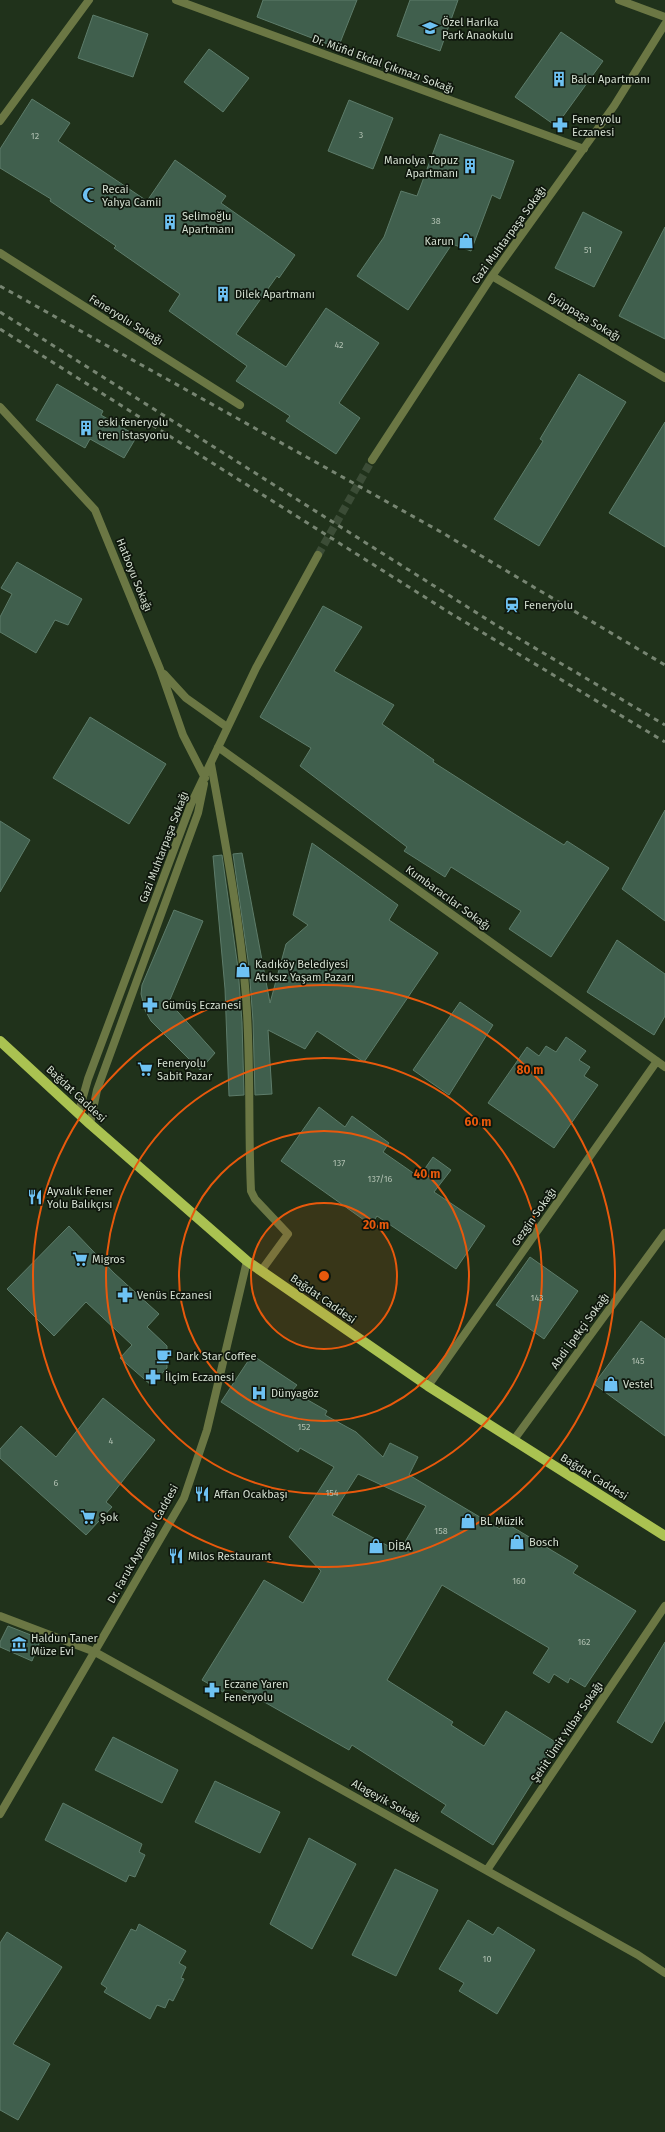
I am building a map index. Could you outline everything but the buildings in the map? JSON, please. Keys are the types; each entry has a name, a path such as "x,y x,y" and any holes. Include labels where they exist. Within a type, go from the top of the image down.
{"main road":[{"name":"Bağdat Caddesi","path":"0,1041 79,1112 90,1124 247,1261 428,1386 665,1536"}],"street":[{"path":"0,121 89,0"},
{"name":"Dr. Müfid Ekdal Çıkmazı Sokağı","path":"176,0 584,149"},
{"path":"619,0 665,17"},
{"name":"Gazi Muhtarpaşa Sokağı","path":"372,460 492,276 614,106 665,24"},
{"name":"Feneryolu Sokağı","path":"0,253 240,405"},
{"name":"Eyüppaşa Sokağı","path":"492,276 665,378"},
{"name":"Hatboyu Sokağı","path":"0,407 95,510 160,669 183,735 205,778"},
{"path":"205,778 227,727 256,668 318,555"},
{"path":"160,669 186,698 227,727"},
{"name":"Kumbaracılar Sokağı","path":"218,747 665,1067"},
{"path":"211,764 232,885 244,976 248,1030 251,1191 255,1199 288,1234 261,1271"},
{"name":"Gazi Muhtarpaşa Sokağı","path":"79,1112 88,1079 186,817 205,778"},
{"name":"Gazi Muhtarpaşa Sokağı","path":"90,1124 97,1090 198,813 205,778"},
{"name":"Gezgin Sokağı","path":"428,1386 657,1061"},
{"name":"Abdi İpekçi Sokağı","path":"513,1441 665,1233"},
{"name":"Dr. Faruk Ayanoğlu Caddesi","path":"0,1814 184,1498 207,1430 247,1261"},
{"name":"Şehit Ümit Yılbar Sokağı","path":"487,1870 665,1606"},
{"name":"Alageyik Sokağı","path":"0,1616 95,1652 487,1870 638,1955 665,1972"}],"tunnel":[{"path":"318,555 372,460"}],"railway":[{"path":"0,286 441,532 665,665"},
{"path":"0,312 496,625 665,725"},
{"path":"0,329 450,613 665,742"}],"place":[{"name":"Özel Harika Park Anaokulu","path":"430,28"},
{"name":"Balcı Apartmanı","path":"559,79"},
{"name":"Feneryolu Eczanesi","path":"560,125"},
{"name":"Manolya Topuz Apartmanı","path":"470,166"},
{"name":"Recai Yahya Camii","path":"90,195"},
{"name":"Selimoğlu Apartmanı","path":"170,222"},
{"name":"Karun","path":"466,241"},
{"name":"Dilek Apartmanı","path":"223,294"},
{"name":"eski feneryolu tren istasyonu","path":"86,428"},
{"name":"Feneryolu","path":"512,605"},
{"name":"Kadıköy Belediyesi Atıksız Yaşam Pazarı","path":"243,970"},
{"name":"Gümüş Eczanesi","path":"150,1005"},
{"name":"Feneryolu Sabit Pazar","path":"145,1069"},
{"name":"Ayvalık Fener Yolu Balıkçısı","path":"35,1197"},
{"name":"Migros","path":"80,1259"},
{"name":"Venüs Eczanesi","path":"125,1295"},
{"name":"Dark Star Coffee","path":"164,1356"},
{"name":"İlçim Eczanesi","path":"153,1377"},
{"name":"Vestel","path":"611,1384"},
{"name":"Dünyagöz","path":"259,1393"},
{"name":"Affan Ocakbaşı","path":"202,1494"},
{"name":"Şok","path":"88,1517"},
{"name":"BL Müzik","path":"468,1521"},
{"name":"Bosch","path":"517,1542"},
{"name":"DİBA","path":"376,1546"},
{"name":"Milos Restaurant","path":"176,1556"},
{"name":"Haldun Taner Müze Evi","path":"19,1644"},
{"name":"Eczane Yaren Feneryolu","path":"212,1690"}]}
